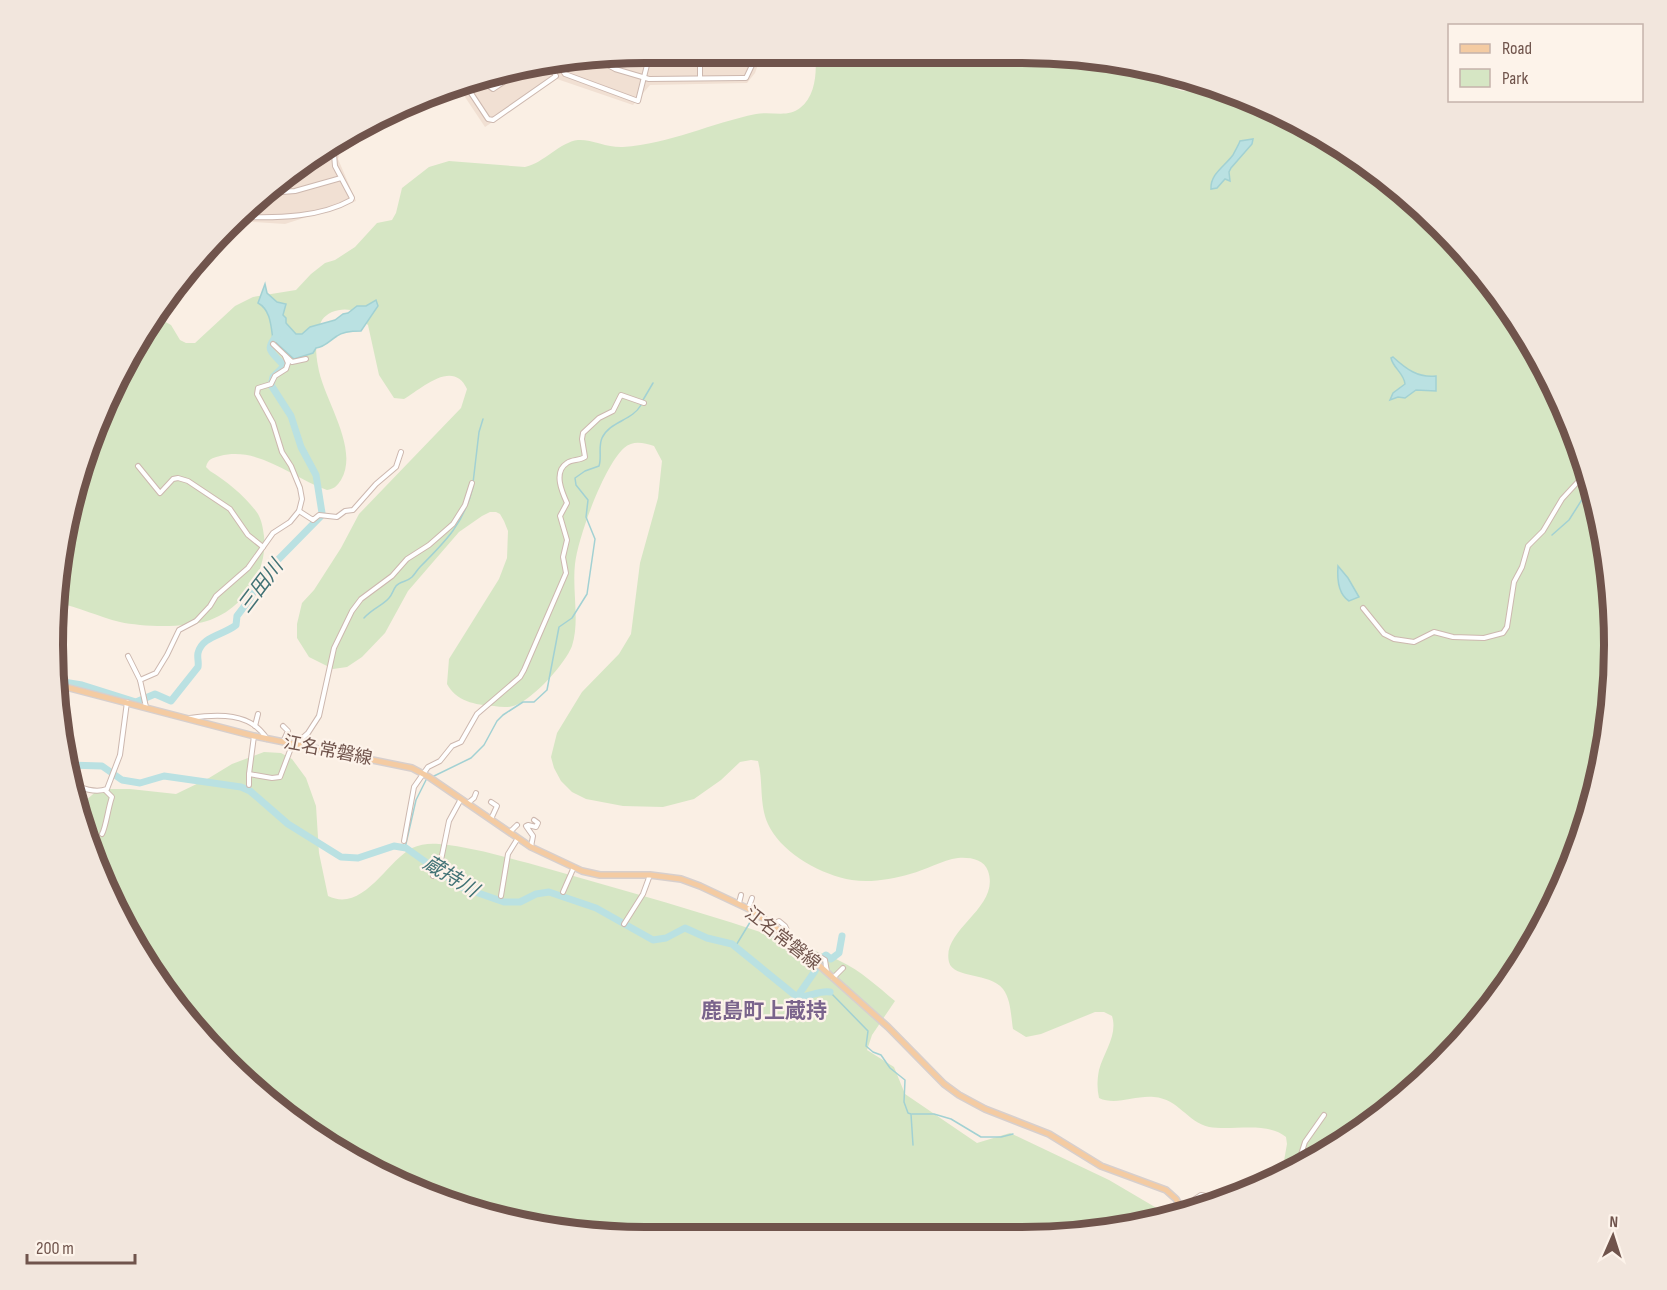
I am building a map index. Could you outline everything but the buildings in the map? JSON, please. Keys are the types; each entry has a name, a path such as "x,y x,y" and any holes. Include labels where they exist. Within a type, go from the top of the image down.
{"main road":[{"name":"江名常磐線","path":"64,687 267,739 400,764 428,776 531,847 574,867 600,875 650,875 681,879 739,903 772,925 810,957 959,1095 985,1109 1049,1134 1101,1166 1166,1190 1179,1205"}],"street":[{"path":"563,69 565,75 638,101 647,63"},
{"path":"700,63 700,78"},
{"path":"606,64 643,78 746,78 753,63"},
{"path":"469,91 488,120 493,120 556,76 553,71"},
{"path":"488,85 493,89 507,80"},
{"path":"250,217 308,213 347,202 352,198 335,166 334,154"},
{"path":"280,192 302,190 341,178"},
{"path":"273,344 294,362 306,359"},
{"path":"140,680 156,673 179,630 190,625 203,613 216,596 248,568 273,533 290,522 299,511 302,499 300,488 282,452 273,423 258,398 258,388 271,384 275,376 288,367 285,356"},
{"path":"404,841 414,788 428,776 428,767 440,761 450,749 461,742 477,714 525,670 566,573 563,557 567,540 560,516 567,503 560,489 560,479 566,463 585,457 583,433 599,418 613,411 621,394 644,403"},
{"path":"299,511 313,520 319,515 337,517 345,511 353,510 396,466 401,452"},
{"path":"138,466 160,493 173,479 178,478 204,490 230,509 248,535 263,547"},
{"path":"1363,608 1384,634 1399,640 1414,642 1434,632 1450,637 1484,638 1503,633 1507,627 1514,582 1522,567 1528,546 1543,531 1562,499 1580,480"},
{"path":"249,774 280,777 286,758 295,744 308,733 319,716 335,642 352,611 361,599 392,576 407,559 425,548 448,528 463,509 472,483"},
{"path":"128,656 140,680 147,707"},
{"path":"105,790 116,770 120,755 127,702"},
{"path":"255,726 258,714"},
{"path":"190,718 241,718 255,726 267,739"},
{"path":"283,726 288,731 283,742"},
{"path":"249,785 254,736"},
{"path":"81,788 105,790 112,797 106,815 106,827 102,834"},
{"path":"468,803 476,793"},
{"path":"433,876 440,865 449,821 461,799"},
{"path":"491,802 498,806 491,820"},
{"path":"531,847 533,836 526,826 536,827 538,823 534,820"},
{"path":"510,832 517,825"},
{"path":"501,897 508,854 518,838"},
{"path":"563,892 574,867"},
{"path":"624,924 643,894 650,875"},
{"path":"739,903 741,895"},
{"path":"748,909 752,898"},
{"path":"810,957 817,955 823,958 827,965 827,973"},
{"path":"833,978 843,968"},
{"path":"1301,1156 1305,1142 1324,1115"}],"shaded area":[{"path":"759,63 755,73 747,83 650,85 633,105 557,79 485,127 462,93 531,74 607,64"},
{"path":"342,149 338,159 356,201 285,224 245,222 291,183"}],"green space":[{"path":"816,63 1022,63 1098,68 1169,82 1182,91 1195,90 1245,107 1279,123 1313,141 1376,183 1434,233 1460,261 1506,322 1526,354 1560,422 1584,494 1593,531 1603,607 1604,645 1603,683 1593,759 1584,796 1560,868 1526,936 1506,968 1460,1029 1434,1057 1376,1107 1313,1149 1283,1165 1286,1137 1278,1132 1260,1128 1209,1127 1170,1102 1154,1097 1119,1101 1099,1098 1098,1074 1112,1037 1112,1016 1104,1012 1095,1012 1041,1034 1026,1037 1013,1029 1009,1003 1003,989 990,980 957,971 949,962 949,950 954,939 979,907 990,884 988,871 980,861 967,858 952,859 910,874 874,881 852,880 829,874 795,855 785,847 770,828 764,811 758,761 740,762 721,780 694,799 663,807 623,806 586,799 572,792 561,781 551,757 557,733 582,692 619,654 631,634 640,563 658,498 662,461 654,446 639,443 627,445 608,470 593,503 577,552 574,574 576,616 572,646 563,662 548,680 523,701 513,706 505,707 467,701 455,694 447,684 449,659 499,579 507,558 508,531 500,514 496,512 482,516 459,532 408,591 385,633 362,657 347,667 333,669 309,657 297,638 297,624 302,603 314,590 341,548 359,514 461,408 467,389 461,380 454,376 445,376 427,384 404,399 394,398 379,375 368,325 351,310 343,309 328,314 322,320 316,342 321,379 338,423 346,453 346,467 337,486 327,490 262,459 248,455 220,456 211,459 207,464 206,467 210,471 248,502 258,514 262,525 264,550 262,563 250,588 241,599 220,616 207,621 164,626 120,622 64,605 74,531 94,458 123,388 162,320 171,325 180,340 195,343 235,306 253,297 296,290 325,263 335,260 355,247 377,223 392,220 402,188 429,167 449,161 525,167 565,144 578,140 617,147 640,145 674,138 756,114 790,113 800,108 809,97"},
{"path":"264,752 281,753 292,759 306,778 316,806 319,853 328,896 341,899 352,898 373,884 412,848 426,844 439,844 495,854 633,893 736,924 835,959 855,969 895,1001 872,1035 867,1050 894,1067 905,1094 977,1143 1010,1133 1109,1180 1161,1210 1136,1216 1060,1226 607,1226 531,1216 494,1207 422,1183 388,1167 354,1149 291,1107 233,1057 207,1029 161,968 141,936 107,868 106,857 85,801 99,789 130,789 176,794 232,764"}],"water":[{"path":"1253,139 1252,144 1231,168 1230,181 1225,179 1217,188 1211,189 1215,175 1233,155 1240,141"},
{"path":"265,284 267,293 277,302 286,304 283,315 286,323 296,334 302,334 310,327 335,320 357,306 366,306 376,300 378,306 361,331 339,335 316,348 313,353 294,359 273,340 268,314 258,303"},
{"path":"1393,357 1413,372 1424,376 1436,376 1436,391 1416,390 1405,398 1398,397 1390,400 1393,393 1405,384 1403,377 1392,362"},
{"path":"1338,566 1359,597 1349,601 1342,594 1338,581"}],"waterway":[{"name":"三田川","path":"278,334 270,348 284,366 273,377 271,385 291,416 301,447 316,475 322,513"},
{"path":"643,400 653,383"},
{"path":"432,777 471,758 484,745 497,721 503,715 523,702 534,702 547,690 559,627 572,618 587,594 595,539 586,517 588,500 576,485 575,478 599,466 601,441 606,432 632,415 641,405"},
{"path":"473,483 479,432 483,419"},
{"path":"364,618 386,601 398,584 412,577 446,540 465,511 473,487"},
{"path":"1552,535 1569,520 1584,496"},
{"name":"三田川","path":"64,682 82,685 136,702 155,694 171,701 198,667 200,647 209,639 236,625 237,616 265,573 321,516"},
{"name":"蔵持川","path":"76,765 102,766 122,780 140,783 164,776 241,787 250,791 288,824 341,857 358,858 394,846 406,848 461,887 504,902 520,902 536,894 549,892 596,908 653,940 666,938 685,928 707,938 732,944 797,997 830,992"},
{"path":"405,848 416,800 427,778"},
{"path":"735,947 752,919 805,963 810,956 814,955"},
{"path":"797,997 820,960 826,955 831,959 839,953 842,936"},
{"path":"819,955 826,955"},
{"path":"830,992 868,1031 866,1046 881,1055 890,1068 905,1080 904,1102 908,1113 911,1114 913,1145"},
{"path":"912,1114 934,1114 951,1119 981,1137 1001,1137 1013,1134"}],"district":[{"name":"鹿島町上蔵持","path":"764,1011"}]}
